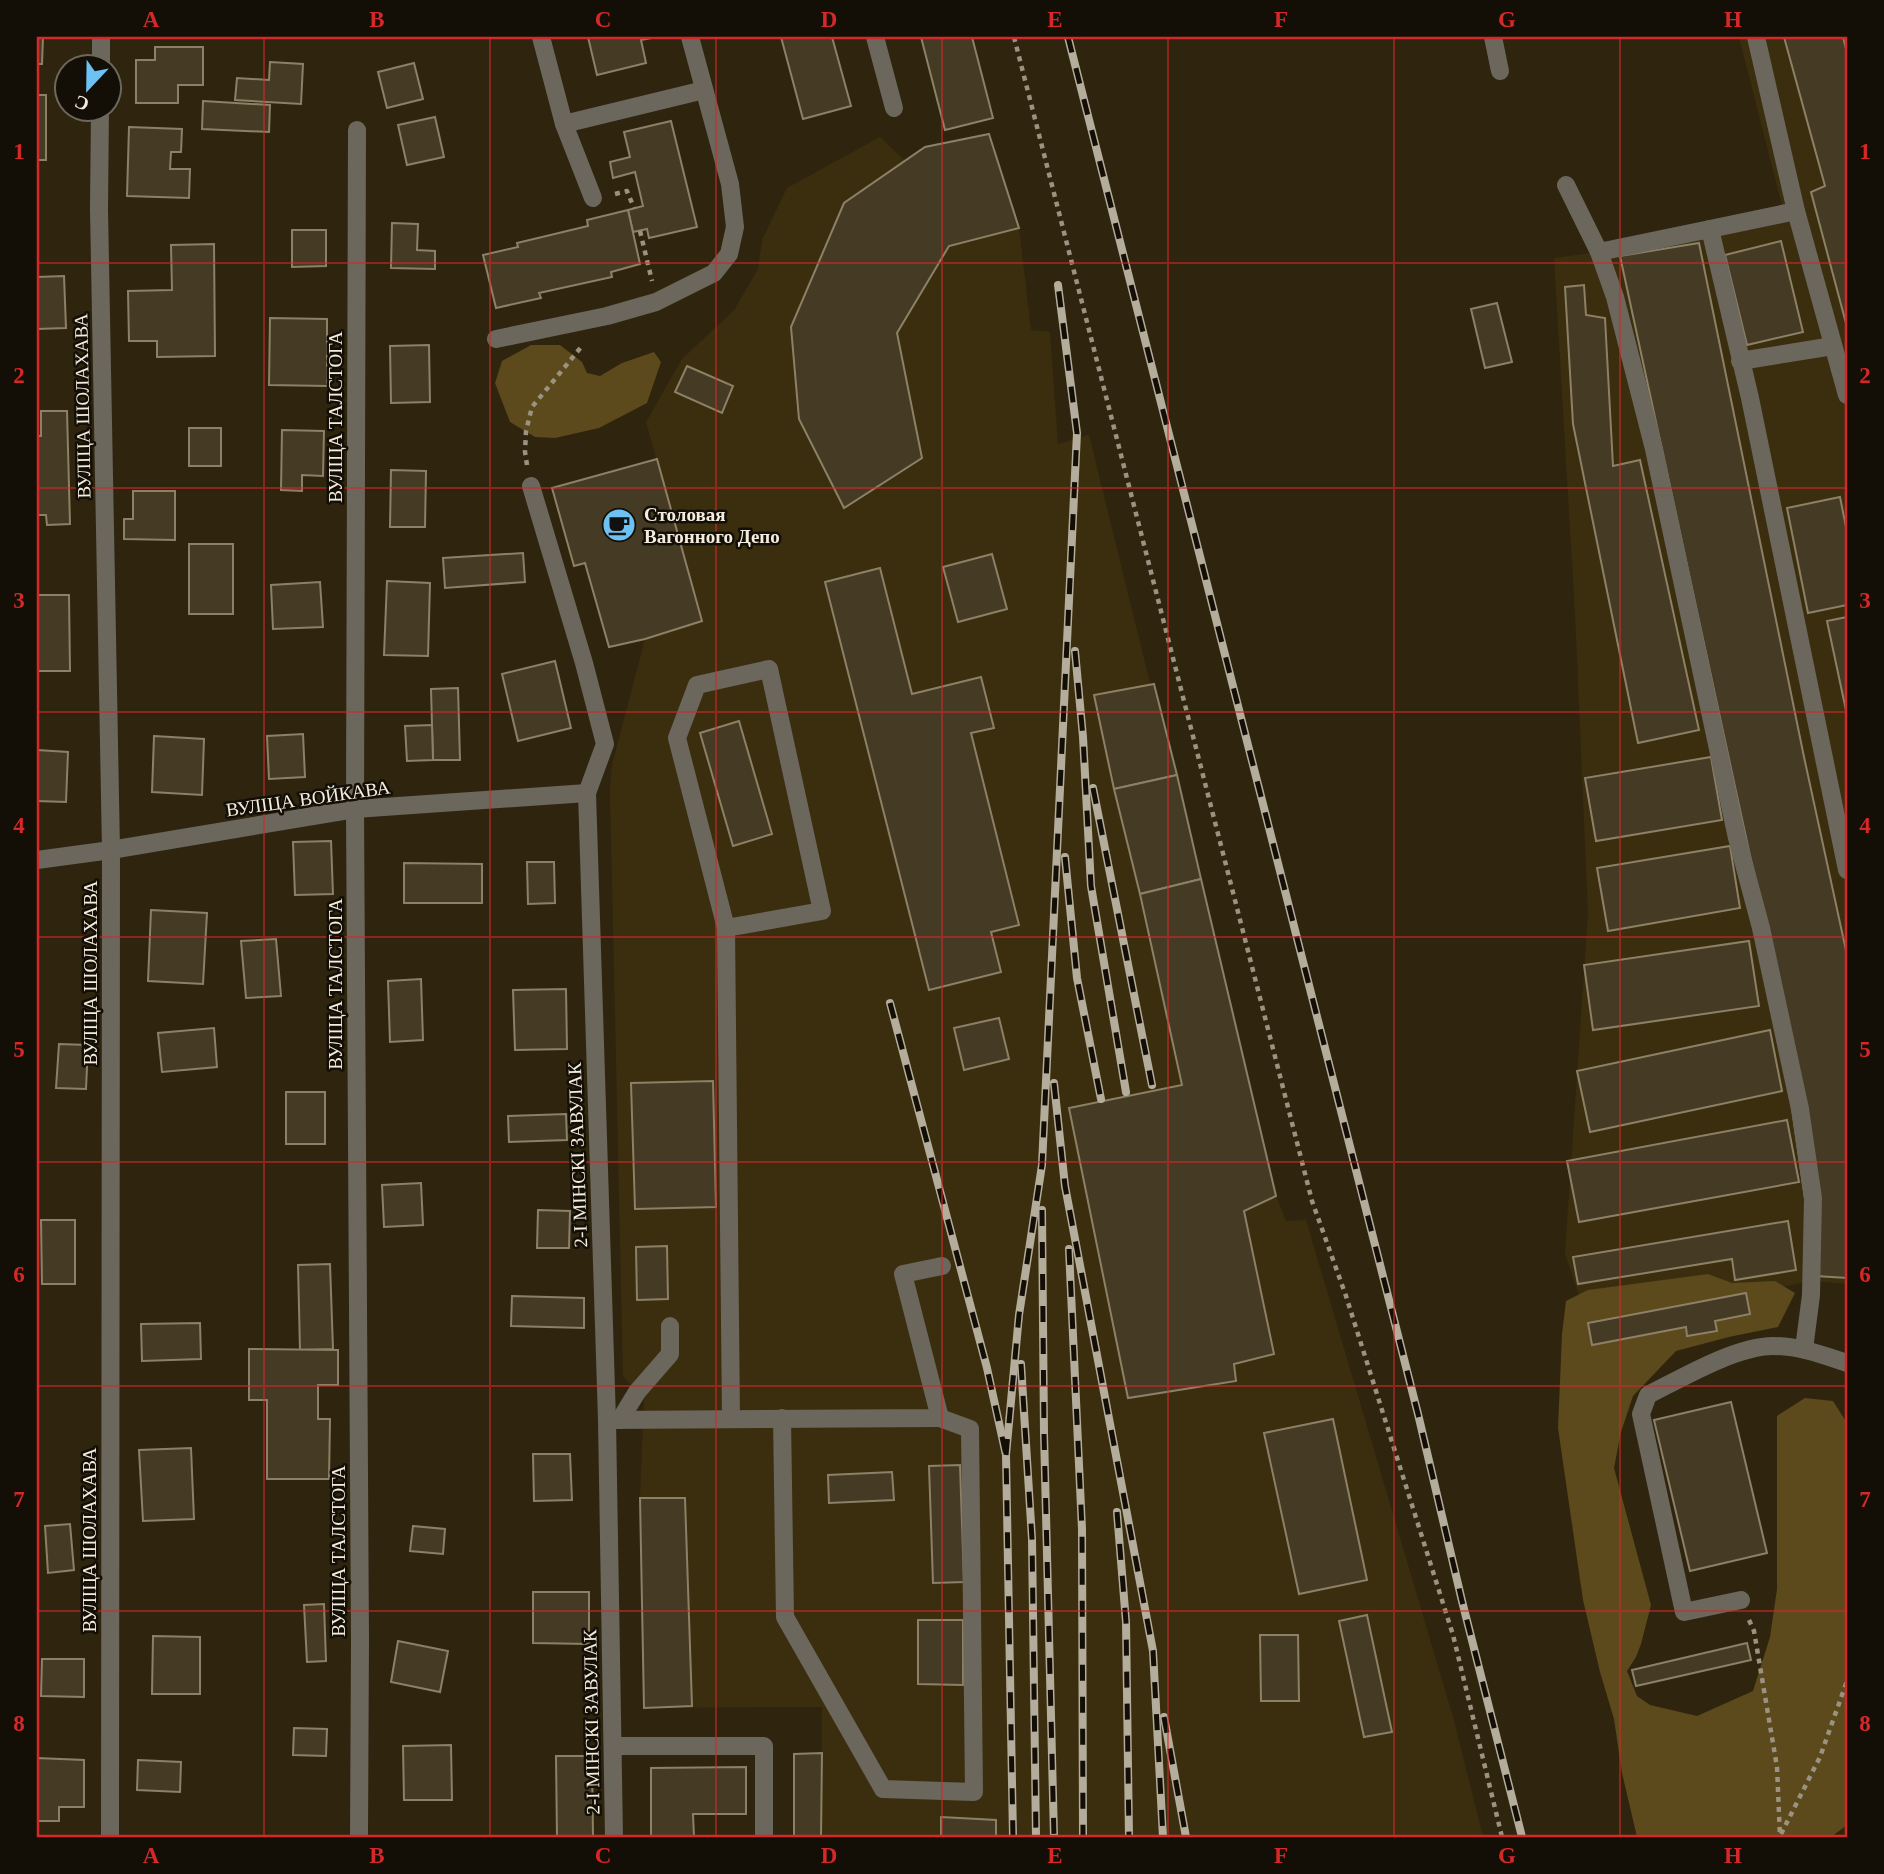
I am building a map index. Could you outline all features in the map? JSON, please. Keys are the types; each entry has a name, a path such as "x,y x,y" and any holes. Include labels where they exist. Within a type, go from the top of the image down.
{"street":[{"path":"541,37 564,124 593,198"},
{"path":"496,339 607,316 656,302 714,273 729,254 735,227 730,184 690,37"},
{"path":"875,37 894,108"},
{"path":"1493,37 1500,71"},
{"path":"1756,37 1796,211 1847,395"},
{"path":"564,124 704,90"},
{"name":"ВУЛІЦА ШОЛАХАВА","path":"100,122 99,222 111,850 110,1837"},
{"name":"ВУЛІЦА ТАЛСТОГА","path":"356,130 355,810 359,1837"},
{"path":"1566,185 1599,252 1615,297 1654,449 1737,838 1761,928 1800,1109 1813,1198 1811,1295 1804,1349"},
{"path":"1599,252 1796,211"},
{"path":"1710,229 1750,398 1847,870"},
{"path":"1740,361 1833,346"},
{"name":"2-І МІНСКІ ЗАВУЛАК","path":"531,486 584,663 605,744 587,793 613,1420 614,1837"},
{"path":"726,929 822,911 769,669 697,685 677,738 726,929 732,1419"},
{"name":"ВУЛІЦА ВОЙКАВА","path":"37,860 355,810 587,793"},
{"path":"940,1418 903,1274 942,1266"},
{"path":"613,1420 670,1354 670,1326"},
{"path":"1741,1600 1684,1612 1641,1413 1648,1395 1733,1354 1772,1346 1804,1349 1847,1363"},
{"path":"613,1420 782,1418 940,1418 970,1429 974,1792 883,1789 785,1617 782,1418"},
{"path":"613,1746 764,1746 764,1837"}],"path":[{"path":"1014,37 1312,1201 1346,1296 1453,1635 1502,1837"},
{"path":"640,231 656,302"},
{"path":"531,486 525,452 526,431 532,407 582,346"},
{"path":"1741,1600 1754,1631 1777,1767 1780,1837"},
{"path":"1780,1837 1820,1757 1847,1681"}],"shaded area":[{"path":"1739,37 1847,37 1847,1284 1812,1281 1588,1323 1565,1253 1588,913 1575,613 1554,258 1785,217"},
{"path":"989,134 1019,228 1031,330 1050,332 1058,444 1089,435 1276,1196 1286,1221 1306,1220 1453,1717 1483,1837 821,1837 822,1707 644,1708 640,1498 644,1401 623,1376 610,790 612,765 645,639 702,621 646,422 682,359 735,309 758,269 762,240 787,188 880,137 905,161 925,147"},
{"path":"531,345 560,345 582,362 587,373 600,376 622,363 654,352 661,362 647,403 599,428 555,438 535,437 510,422 495,383 502,361"},
{"path":"1708,1274 1732,1283 1775,1281 1795,1293 1778,1327 1676,1351 1633,1396 1621,1432 1614,1468 1651,1605 1641,1644 1627,1671 1637,1696 1650,1705 1697,1716 1753,1691 1770,1637 1777,1589 1777,1416 1805,1398 1833,1401 1847,1423 1847,1825 1831,1837 1637,1837 1622,1773 1614,1719 1583,1600 1558,1428 1566,1301 1588,1290"}],"building":[{"path":"37,37 43,37 42,64 37,64"},
{"path":"588,37 652,38 641,40 646,63 597,75"},
{"path":"781,37 832,37 851,106 803,119"},
{"path":"921,37 972,37 993,118 945,130"},
{"path":"1784,37 1843,37 1847,53 1847,327 1811,192 1825,186"},
{"path":"155,47 203,47 203,85 178,85 178,103 136,103 136,60 155,60"},
{"path":"270,62 303,64 301,104 235,100 237,78 269,80"},
{"path":"414,63 423,99 387,108 378,72"},
{"path":"37,95 46,95 46,160 37,160"},
{"path":"203,101 270,105 269,132 202,129"},
{"path":"435,117 444,157 407,165 398,125"},
{"path":"671,121 697,227 649,238 647,229 633,232 628,210 643,206 635,172 613,178 610,162 630,157 624,132"},
{"path":"129,127 182,129 181,152 171,152 170,169 190,169 189,198 127,196"},
{"path":"989,134 1019,228 949,246 897,333 922,458 844,508 799,419 791,327 844,203 925,147"},
{"path":"628,210 640,264 611,272 612,277 539,293 541,298 496,308 483,255 518,247 517,243 588,226 587,220"},
{"path":"392,223 418,224 417,250 435,251 435,269 391,268"},
{"path":"292,230 326,230 326,266 292,267"},
{"path":"1781,241 1803,332 1747,345 1725,255"},
{"path":"1699,243 1847,955 1847,1278 1816,1276 1768,939 1620,256"},
{"path":"214,244 215,356 157,357 157,341 129,341 128,291 172,290 171,245"},
{"path":"64,276 66,328 37,329 37,277"},
{"path":"1584,285 1586,315 1605,318 1613,466 1640,460 1699,730 1638,743 1573,424 1565,287"},
{"path":"1497,303 1512,362 1485,368 1471,309"},
{"path":"270,318 327,319 327,386 269,385"},
{"path":"429,345 430,402 391,403 390,346"},
{"path":"687,366 733,386 722,413 675,392"},
{"path":"41,411 67,411 70,524 47,525 46,515 37,515 37,436 41,436"},
{"path":"189,428 221,428 221,466 189,466"},
{"path":"282,430 324,431 323,476 302,475 302,491 281,490"},
{"name":"Столовая Вагонного Депо","path":"657,459 702,621 609,647 585,563 574,566 552,488"},
{"path":"391,470 426,471 425,527 390,527"},
{"path":"133,491 175,491 175,540 124,539 124,519 133,519"},
{"path":"1840,497 1847,532 1847,605 1808,613 1787,508"},
{"path":"189,544 233,544 233,614 189,614"},
{"path":"523,553 525,582 445,588 443,558"},
{"path":"992,554 1007,609 958,622 943,567"},
{"path":"880,568 912,694 981,677 994,728 971,733 1019,925 991,932 1001,972 929,990 825,582"},
{"path":"387,581 430,583 428,656 384,655"},
{"path":"320,582 323,627 273,629 271,585"},
{"path":"37,595 69,595 70,671 37,671"},
{"path":"1847,617 1847,715 1827,621"},
{"path":"555,661 571,728 518,741 502,674"},
{"path":"1154,684 1177,775 1114,789 1094,695"},
{"path":"458,688 460,760 433,760 431,689"},
{"path":"739,721 772,834 733,846 700,733"},
{"path":"432,725 433,760 407,761 405,726"},
{"path":"303,734 305,777 269,779 267,736"},
{"path":"154,736 204,739 202,795 152,792"},
{"path":"37,750 68,752 66,802 37,801"},
{"path":"1711,757 1722,820 1596,841 1585,778"},
{"path":"1177,775 1201,879 1140,894 1114,789"},
{"path":"331,841 333,894 295,895 293,842"},
{"path":"1730,846 1740,908 1608,931 1597,868"},
{"path":"527,862 554,862 555,903 528,904"},
{"path":"404,863 482,864 482,903 404,903"},
{"path":"1201,879 1276,1196 1244,1211 1274,1354 1234,1364 1236,1381 1128,1398 1069,1108 1182,1085 1140,894"},
{"path":"151,910 207,913 203,984 148,981"},
{"path":"276,939 281,996 246,998 241,941"},
{"path":"1749,941 1759,1006 1593,1030 1584,965"},
{"path":"421,979 423,1040 390,1042 388,981"},
{"path":"566,989 567,1049 515,1050 513,990"},
{"path":"999,1018 1009,1059 964,1070 954,1028"},
{"path":"214,1028 217,1067 162,1072 158,1033"},
{"path":"1770,1030 1782,1091 1590,1132 1577,1071"},
{"path":"59,1044 88,1045 86,1089 56,1088"},
{"path":"713,1081 716,1207 635,1209 631,1083"},
{"path":"286,1092 325,1092 325,1144 286,1144"},
{"path":"566,1114 567,1140 509,1142 508,1116"},
{"path":"1787,1120 1799,1182 1579,1222 1567,1161"},
{"path":"421,1183 423,1225 384,1227 382,1185"},
{"path":"538,1210 570,1211 569,1248 537,1248"},
{"path":"41,1220 75,1220 75,1284 42,1284"},
{"path":"1788,1221 1796,1270 1735,1280 1732,1259 1578,1284 1573,1257"},
{"path":"667,1246 668,1299 637,1300 636,1247"},
{"path":"330,1264 333,1349 300,1350 298,1265"},
{"path":"1746,1293 1750,1314 1715,1321 1717,1331 1687,1336 1686,1327 1592,1345 1588,1323"},
{"path":"512,1296 584,1298 584,1328 511,1326"},
{"path":"200,1323 201,1359 142,1361 141,1324"},
{"path":"249,1349 338,1350 338,1385 318,1385 318,1419 330,1419 329,1479 267,1479 267,1400 249,1400"},
{"path":"1731,1402 1767,1553 1690,1571 1654,1420"},
{"path":"1333,1419 1367,1580 1299,1594 1264,1433"},
{"path":"191,1448 194,1519 143,1521 139,1450"},
{"path":"533,1454 570,1454 572,1500 534,1501"},
{"path":"960,1465 964,1582 933,1583 929,1466"},
{"path":"892,1472 894,1500 829,1503 828,1475"},
{"path":"640,1498 685,1498 692,1706 644,1708"},
{"path":"70,1524 74,1570 48,1573 45,1526"},
{"path":"413,1526 445,1529 443,1554 410,1551"},
{"path":"533,1592 589,1592 589,1644 533,1643"},
{"path":"324,1604 326,1661 307,1662 304,1605"},
{"path":"1367,1615 1392,1732 1364,1737 1339,1621"},
{"path":"918,1620 963,1620 963,1685 918,1684"},
{"path":"1260,1635 1298,1635 1299,1701 1261,1701"},
{"path":"153,1636 200,1637 200,1694 152,1694"},
{"path":"398,1641 448,1651 440,1692 391,1682"},
{"path":"1747,1643 1751,1660 1636,1686 1632,1670"},
{"path":"42,1659 84,1659 84,1697 41,1696"},
{"path":"294,1728 327,1729 326,1756 293,1755"},
{"path":"451,1745 452,1800 404,1800 403,1746"},
{"path":"822,1753 821,1837 794,1837 794,1754"},
{"path":"556,1756 592,1756 593,1837 557,1837"},
{"path":"37,1758 84,1760 84,1807 59,1807 59,1821 37,1821"},
{"path":"138,1760 181,1762 180,1792 137,1790"},
{"path":"746,1767 746,1814 693,1814 694,1837 651,1837 651,1768"},
{"path":"941,1817 996,1820 996,1837 941,1837"}],"railway":[{"path":"1068,37 1418,1414 1522,1837"},
{"path":"1006,1455 1019,1315 1042,1165 1077,433 1058,285"},
{"path":"1075,651 1083,737 1091,886 1126,1092"},
{"path":"1093,788 1152,1085"},
{"path":"1065,857 1077,978 1101,1099"},
{"path":"890,1003 987,1368 1006,1455 1013,1837"},
{"path":"1054,1083 1065,1186 1153,1651 1163,1837"},
{"path":"1042,1210 1044,1433 1054,1837"},
{"path":"1069,1249 1082,1529 1083,1837"},
{"path":"1021,1364 1032,1539 1036,1837"},
{"path":"1117,1512 1126,1622 1129,1837"},
{"path":"1164,1717 1186,1837"}],"place":[{"name":"Столовая Вагонного Депо","path":"619,525"}]}
